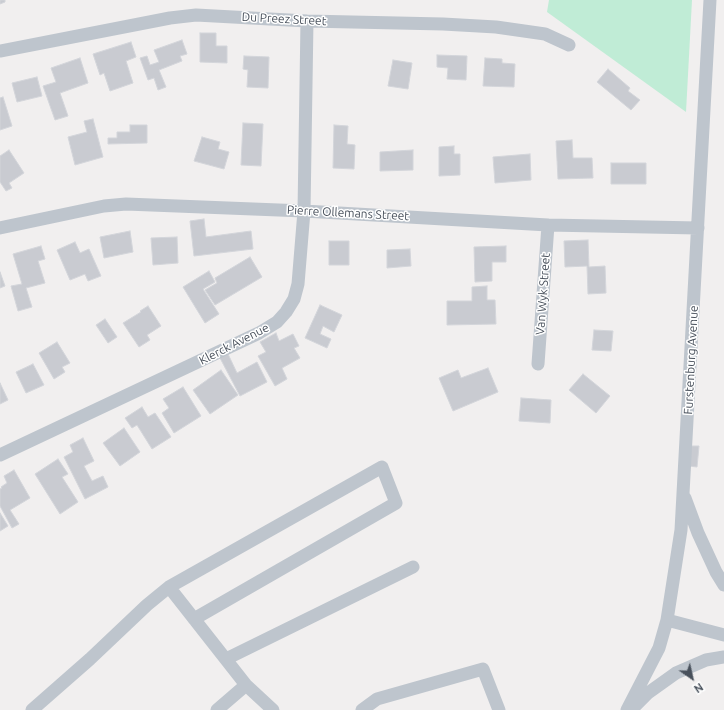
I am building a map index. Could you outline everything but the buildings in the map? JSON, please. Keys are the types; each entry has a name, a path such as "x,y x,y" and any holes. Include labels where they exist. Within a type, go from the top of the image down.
{"street":[{"name":"Furstenburg Avenue","path":"627,710 658,648 667,620 681,530 710,0"},
{"name":"Du Preez Street","path":"0,51 183,16 203,15 307,21 443,24 496,27 545,34 569,45"},
{"name":"Klerck Avenue","path":"0,455 258,333 277,322 286,312 294,299 298,284 304,211 307,21"},
{"name":"Pierre Ollemans Street","path":"0,228 115,205 304,211 548,225 698,228"},
{"name":"Van Wyk Street","path":"538,364 548,225"},
{"path":"32,710 90,660 147,605 170,587 382,467 396,503 194,619"},
{"path":"684,492 698,532 716,572 724,585"},
{"path":"226,659 413,567"},
{"path":"170,587 246,685 273,710"},
{"path":"667,620 724,635"},
{"path":"631,710 648,693 676,673 706,660 724,657"},
{"path":"362,710 377,699 483,669 498,710"},
{"path":"217,710 246,685"}],"green space":[{"path":"549,0 692,0 686,112 547,12"}]}
